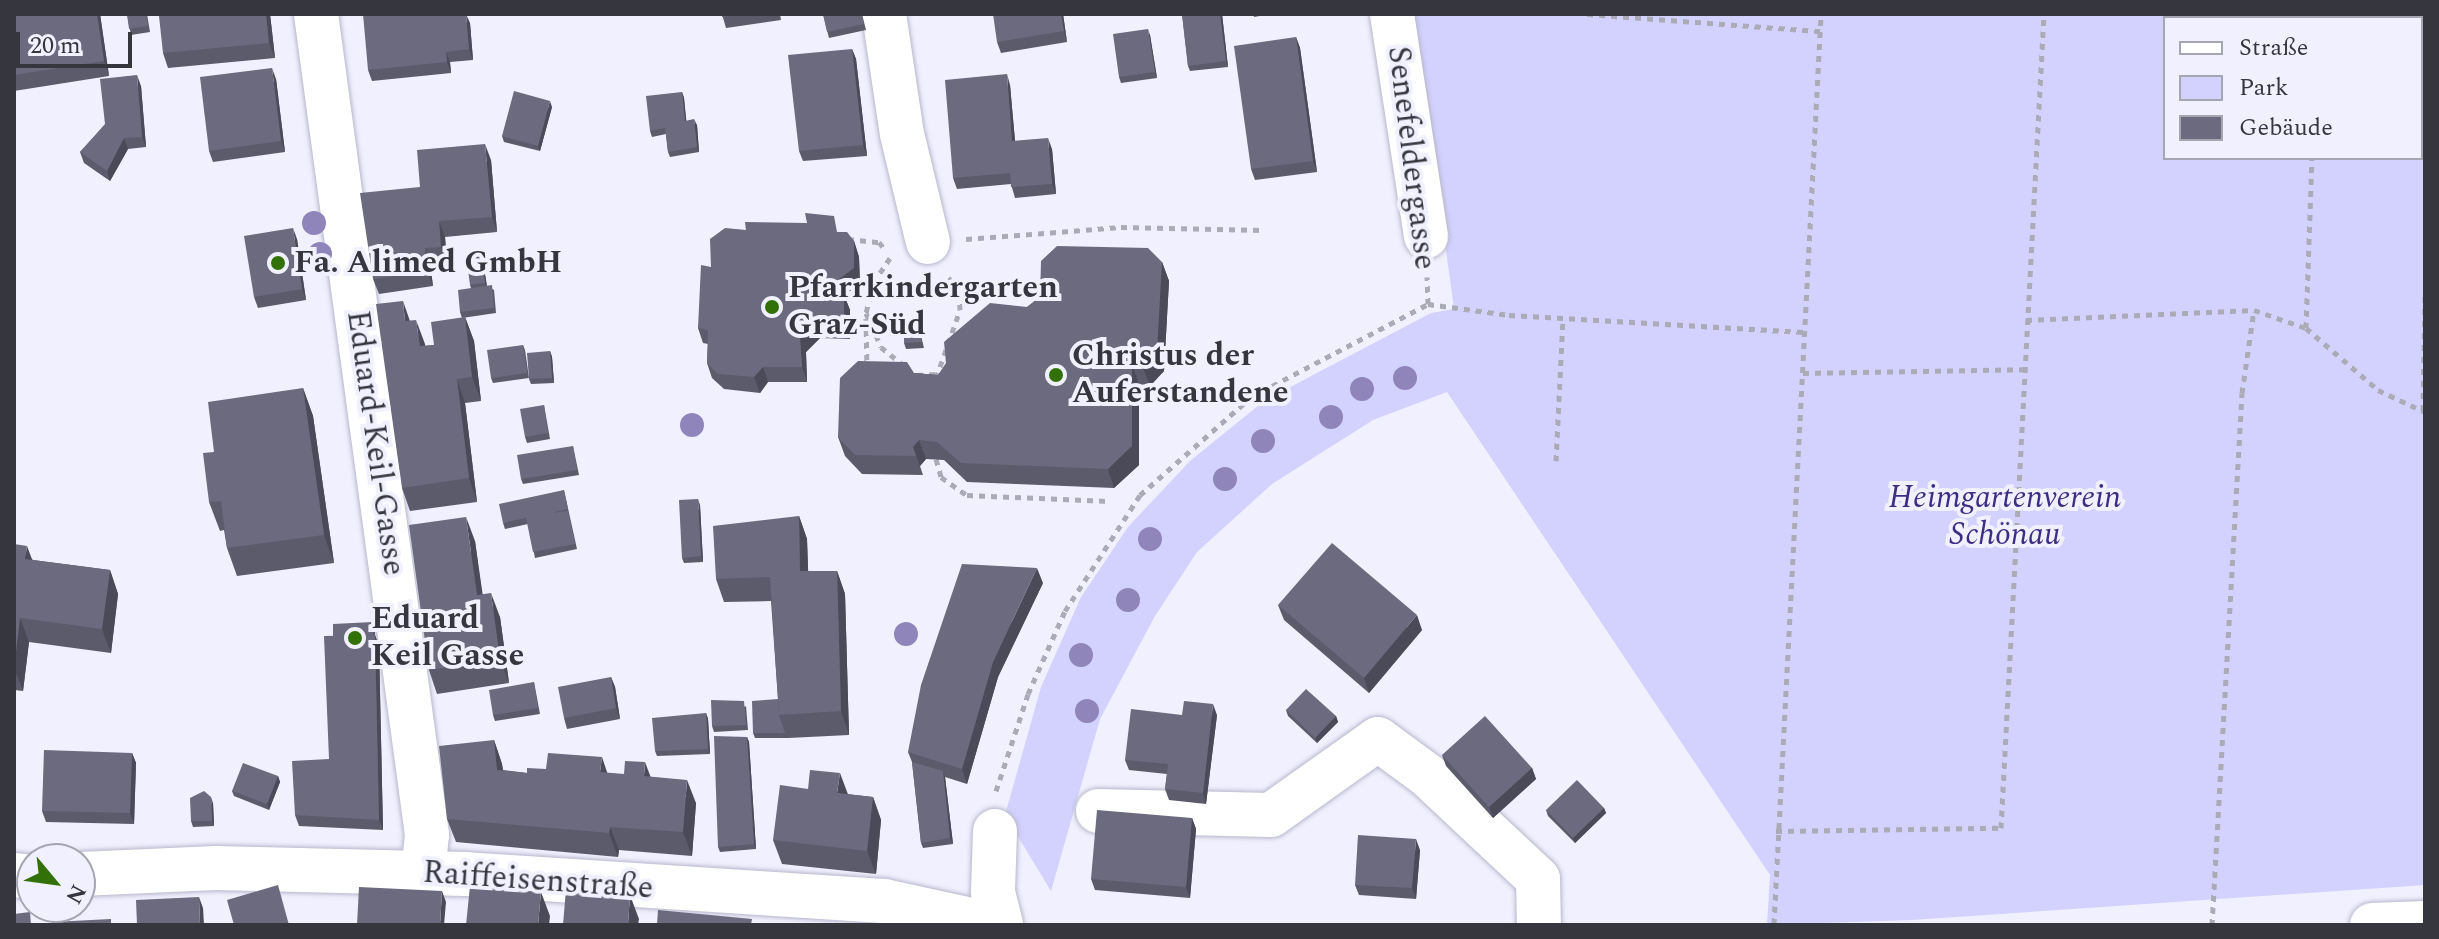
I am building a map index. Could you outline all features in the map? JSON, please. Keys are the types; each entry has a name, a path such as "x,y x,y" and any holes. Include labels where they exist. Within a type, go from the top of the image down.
{"street":[{"name":"Eduard-Keil-Gasse","path":"316,14 424,804 423,873"},
{"path":"884,14 902,134 908,252"},
{"name":"Senefeldergasse","path":"1392,14 1426,236"},
{"path":"1098,811 1271,815 1378,739 1427,775 1538,879 1539,925"},
{"path":"995,831 993,892 1001,925"},
{"name":"Raiffeisenstraße","path":"96,873 216,868 423,873 884,901 994,925"},
{"path":"2372,925 2425,923"}],"path":[{"path":"1587,14 1820,31"},
{"path":"1774,924 1776,831 1821,14"},
{"path":"1776,831 2001,828 2044,14"},
{"path":"2306,328 2312,160"},
{"path":"876,376 868,375 866,313 873,283 908,252 1121,227 1264,230"},
{"name":"Senefeldergasse","path":"995,831 992,802 1028,694 1065,611 1140,495 1251,397 1428,304 1426,236"},
{"path":"847,239 879,242 908,252 959,292 960,310 935,383"},
{"path":"2026,320 2254,310 2306,328 2378,390 2424,411 2425,293"},
{"path":"1428,304 1563,318 1804,332"},
{"path":"2212,925 2242,393 2254,310"},
{"path":"866,313 881,347 912,372 937,374"},
{"path":"1556,461 1563,318"},
{"path":"1803,373 2024,369"},
{"path":"905,378 912,372"},
{"path":"936,459 941,477 967,495 1109,501"}],"green space":[{"name":"Heimgartenverein Schönau","path":"1414,14 2425,14 2425,885 1912,920 1767,925 1770,875 1447,392 1373,420 1272,484 1197,552 1155,616 1100,719 1051,891 1005,815 1041,687 1081,597 1128,527 1190,461 1264,401 1431,313 1454,309"}],"building":[{"path":"14,14 97,14 104,61 14,75"},
{"path":"127,14 146,14 148,26 129,29"},
{"path":"266,14 269,43 163,53 159,16"},
{"path":"363,14 466,14 469,49 446,52 447,62 368,70"},
{"path":"823,14 861,14 864,24 827,32"},
{"path":"993,14 1061,14 1064,31 997,42"},
{"path":"1182,14 1220,14 1226,61 1188,66"},
{"path":"1148,29 1155,72 1119,77 1113,34"},
{"path":"1296,37 1313,161 1251,169 1234,46"},
{"path":"852,49 863,145 799,151 788,55"},
{"path":"272,68 281,141 209,151 200,77"},
{"path":"1007,74 1012,141 1048,138 1052,184 1011,187 1010,173 953,178 945,80"},
{"path":"137,75 142,137 124,138 107,171 80,152 105,124 100,79"},
{"path":"514,91 550,101 538,146 502,136"},
{"path":"682,92 685,121 694,119 697,147 668,152 665,128 650,131 646,96"},
{"path":"485,144 492,217 439,221 441,247 425,248 427,271 373,279 360,193 420,187 417,150"},
{"path":"805,213 834,216 837,232 847,232 854,241 854,268 838,280 839,294 844,295 844,324 814,323 800,337 802,367 763,367 754,377 718,374 707,363 708,330 698,328 701,265 711,267 710,239 725,228 746,230 745,222 807,223"},
{"path":"293,228 302,289 254,297 244,236"},
{"name":"Christus der Auferstandene","path":"1057,246 1148,248 1162,262 1157,352 1143,368 1132,365 1132,446 1108,469 961,463 937,442 919,440 913,447 916,456 855,455 838,437 840,378 858,361 907,362 914,373 938,375 946,363 944,342 990,303 1027,307 1040,297 1041,261"},
{"path":"481,253 485,283 470,285 466,255"},
{"path":"492,285 494,308 460,312 458,290"},
{"path":"403,301 405,321 416,320 420,346 434,345 431,322 465,317 472,377 457,379 469,478 402,488 376,304"},
{"path":"904,326 919,327 922,342 904,343"},
{"path":"523,345 527,373 491,378 487,350"},
{"path":"550,351 552,378 529,379 527,353"},
{"path":"303,388 324,535 227,548 221,501 209,502 203,453 214,452 208,402"},
{"path":"544,405 548,433 525,437 520,409"},
{"path":"573,446 577,470 521,479 517,455"},
{"path":"564,490 568,509 551,513 568,511 575,544 533,552 526,518 503,523 499,504"},
{"path":"698,499 701,556 682,558 679,500"},
{"path":"799,516 800,571 837,571 841,711 779,715 770,577 716,579 713,526"},
{"path":"466,517 477,595 491,593 500,659 429,670 409,525"},
{"path":"1332,543 1417,615 1364,678 1278,605"},
{"path":"14,544 27,546 25,559 110,570 102,629 20,618 14,668"},
{"path":"962,564 1037,568 993,662 962,769 908,752 921,685"},
{"path":"373,622 373,635 333,636 333,624"},
{"path":"375,635 379,820 295,815 292,761 329,759 324,636"},
{"path":"611,677 616,708 564,718 558,687"},
{"path":"534,682 538,708 493,715 489,690"},
{"path":"1306,689 1336,716 1315,738 1286,710"},
{"path":"778,699 785,733 753,733 752,701"},
{"path":"711,700 744,701 746,725 712,726"},
{"path":"1184,701 1213,704 1203,793 1165,789 1168,764 1125,760 1131,709 1182,715"},
{"path":"706,713 708,749 655,751 652,718"},
{"path":"1485,716 1532,768 1489,807 1442,755"},
{"path":"714,736 747,737 754,844 718,847"},
{"path":"494,740 497,770 527,773 527,768 546,769 548,753 602,757 600,772 624,774 625,761 645,762 644,776 687,780 683,832 610,827 609,833 447,819 439,746"},
{"path":"44,750 132,753 130,813 42,811"},
{"path":"912,762 943,771 950,838 921,843"},
{"path":"243,763 278,776 267,804 232,791"},
{"path":"810,770 840,773 837,793 873,797 867,851 773,840 780,785 808,789"},
{"path":"1577,780 1604,808 1573,838 1546,810"},
{"path":"204,791 211,797 212,821 191,821 190,798"},
{"path":"1097,810 1192,818 1186,887 1091,879"},
{"path":"1358,835 1416,839 1412,888 1355,885"},
{"path":"278,885 289,925 234,925 227,900"},
{"path":"470,886 541,892 538,925 466,925"},
{"path":"359,887 442,891 440,925 357,925"},
{"path":"566,889 630,895 628,925 563,925"},
{"path":"199,897 200,925 137,925 136,900"},
{"path":"658,910 752,919 751,925 657,925"},
{"path":"14,914 16,923 31,925 14,925"},
{"path":"111,919 111,925 52,923 96,923 96,920"}],"place":[{"name":"Fa. Alimed GmbH","path":"278,263"},
{"name":"Pfarrkindergarten Graz-Süd","path":"772,307"},
{"name":"Christus der Auferstandene","path":"1056,375"},
{"name":"Eduard Keil Gasse","path":"355,638"}]}
